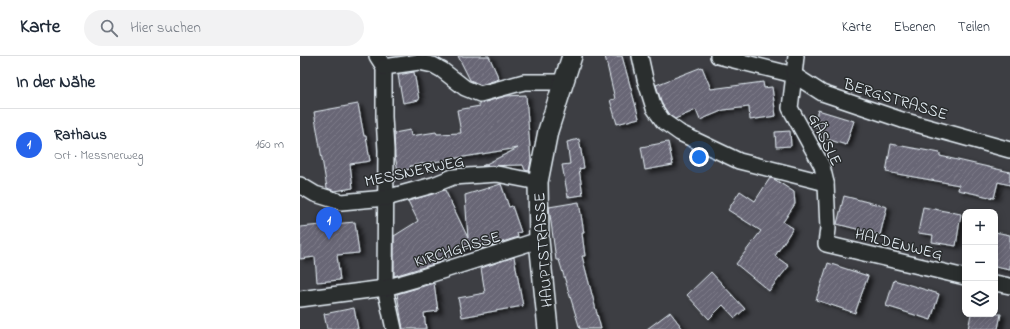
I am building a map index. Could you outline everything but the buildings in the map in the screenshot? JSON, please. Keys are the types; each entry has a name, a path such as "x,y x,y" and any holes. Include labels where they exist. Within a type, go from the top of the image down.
{"street":[{"name":"HAUPTSTRASSE","path":"548,329 538,240 538,182 548,132 572,56"},
{"path":"640,56 654,108 663,121 680,133 739,161 826,183"},
{"name":"BERGSTRASSE","path":"718,56 794,75 829,96 902,120 1010,150"},
{"path":"794,75 796,56"},
{"path":"394,329 385,288 386,198 381,61 419,62 432,65 442,70 465,88 480,94 524,82 563,82"},
{"name":"GÄSSLE","path":"794,75 790,108 822,166 826,183 828,229 826,244"},
{"name":"MESSNERWEG","path":"300,186 315,194 341,202 386,198 433,185 453,177 497,174 538,182"},
{"name":"KIRCHGASSE","path":"300,299 385,288 538,240"},
{"name":"HALDENWEG","path":"826,244 962,276"},
{"path":"998,284 1010,286"}],"place":[{"name":"Rathaus","path":"329,240"}]}
